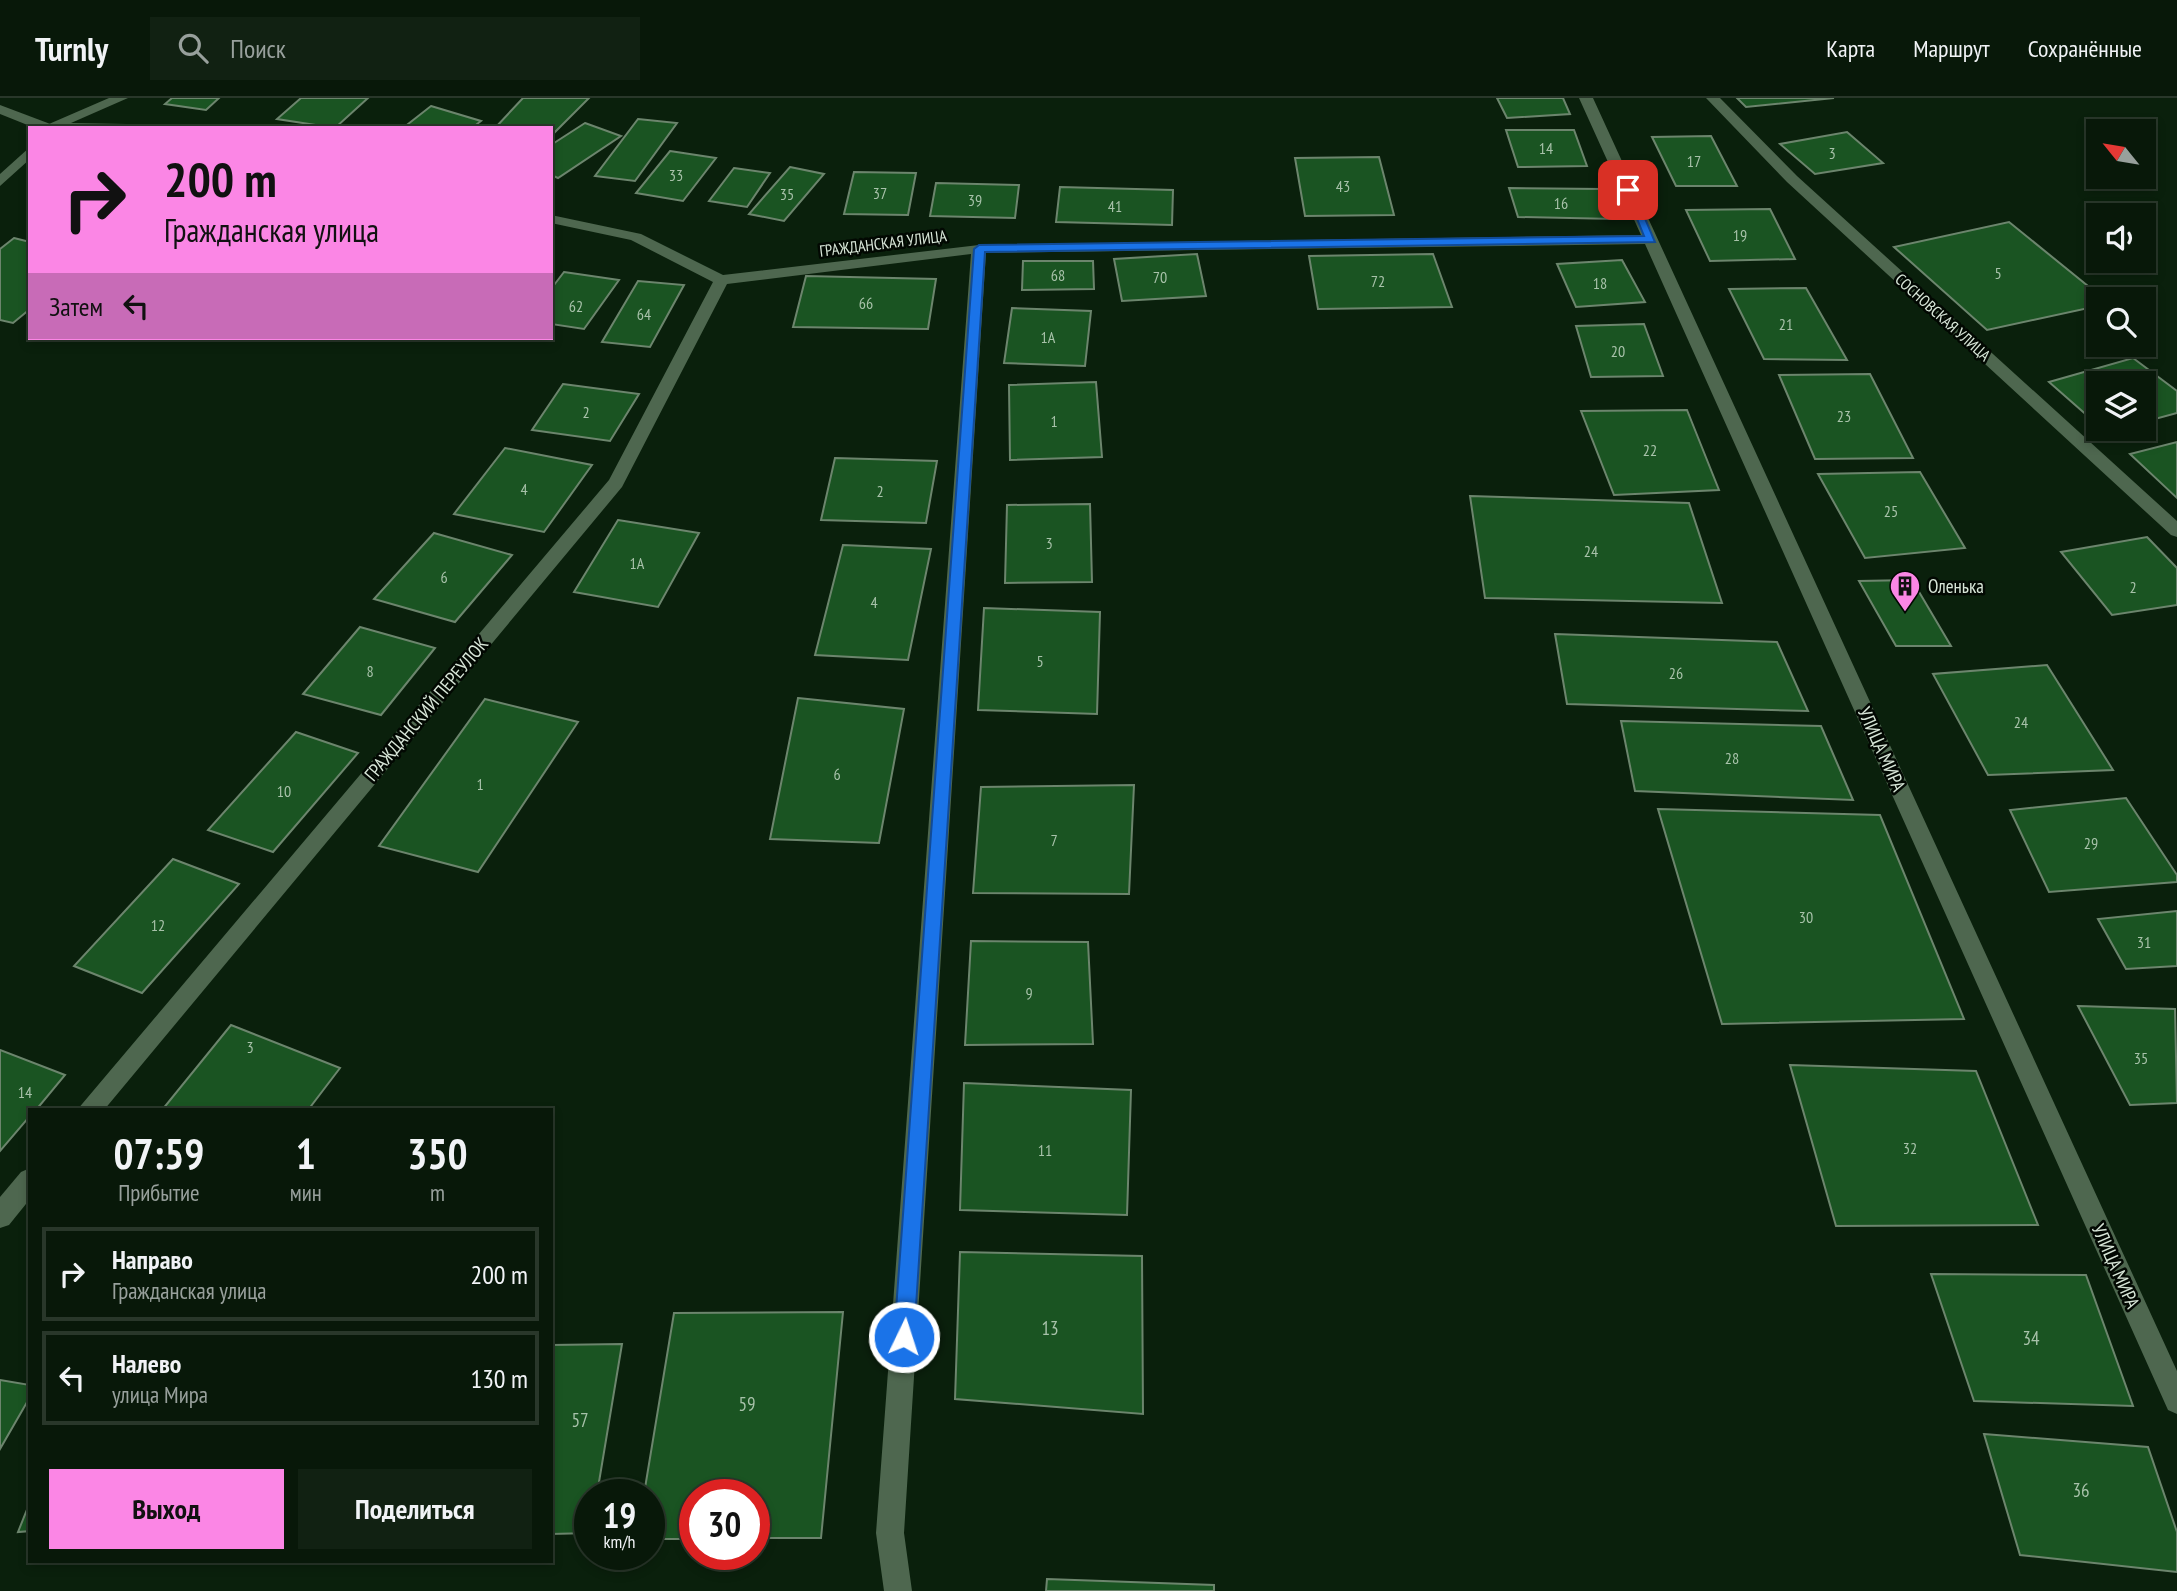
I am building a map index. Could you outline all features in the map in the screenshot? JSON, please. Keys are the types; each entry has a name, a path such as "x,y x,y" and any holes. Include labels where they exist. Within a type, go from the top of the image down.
{"street":[{"path":"51,126 121,98"},
{"name":"УЛИЦА МИРА","path":"1586,98 2177,1401"},
{"name":"СОСНОВСКАЯ УЛИЦА","path":"1713,98 1792,179 2177,531"},
{"path":"0,108 46,126"},
{"path":"0,182 28,153"},
{"path":"553,219 636,237 721,279"},
{"name":"ГРАЖДАНСКАЯ УЛИЦА","path":"721,279 979,249 1651,239"},
{"path":"898,1591 890,1533 979,249"},
{"name":"ГРАЖДАНСКИЙ ПЕРЕУЛОК","path":"91,1108 616,483 721,279"},
{"path":"0,1216 28,1182"}],"building":[{"path":"172,98 219,98 206,110 165,104"},
{"path":"301,98 368,98 337,126 277,119"},
{"path":"523,98 589,98 553,134 553,126 497,126"},
{"path":"1497,98 1563,98 1570,114 1507,118"},
{"path":"1737,98 1834,98 1746,107"},
{"path":"431,106 481,121 475,126 406,126"},
{"path":"638,119 677,123 635,181 595,176"},
{"path":"585,123 621,136 558,178 553,176 553,144"},
{"path":"1506,130 1574,130 1587,166 1518,167"},
{"path":"1847,132 1883,163 1815,174 1780,144"},
{"path":"1711,136 1737,186 1676,186 1652,137"},
{"path":"670,151 716,158 683,201 636,193"},
{"path":"1379,157 1394,215 1305,216 1295,158"},
{"path":"790,167 824,174 784,221 749,214"},
{"path":"734,168 770,173 747,207 709,201"},
{"path":"854,172 916,173 908,215 844,214"},
{"path":"936,183 1019,185 1015,218 930,216"},
{"path":"1060,187 1173,190 1172,225 1056,222"},
{"path":"1509,188 1603,189 1615,219 1518,217"},
{"path":"1770,209 1795,259 1710,261 1686,210"},
{"path":"2009,222 2089,287 2086,287 2086,309 1987,330 1894,247"},
{"path":"14,238 28,242 28,311 13,323 0,320 0,249"},
{"path":"1197,254 1206,296 1122,301 1114,259"},
{"path":"1433,254 1452,307 1318,309 1309,256"},
{"path":"1622,260 1645,302 1576,307 1557,264"},
{"path":"1023,261 1093,261 1094,289 1022,290"},
{"path":"564,272 619,280 584,329 553,324 553,286"},
{"path":"806,276 936,279 928,329 793,327"},
{"path":"638,281 684,285 650,347 602,342"},
{"path":"1806,288 1847,360 1764,359 1729,289"},
{"path":"1012,308 1091,311 1085,366 1004,363"},
{"path":"1644,324 1663,376 1591,377 1576,326"},
{"path":"2133,358 2150,371 2088,371"},
{"path":"2086,371 2086,414 2049,382"},
{"path":"1870,374 1913,458 1815,459 1779,375"},
{"path":"2156,375 2177,391 2177,413 2156,419"},
{"path":"1096,382 1102,457 1010,460 1009,385"},
{"path":"563,384 639,394 610,441 532,430"},
{"path":"1687,410 1719,490 1614,495 1581,411"},
{"path":"2177,442 2177,498 2130,454"},
{"path":"505,448 592,465 544,532 454,514"},
{"path":"835,458 937,461 926,523 821,520"},
{"path":"1920,472 1965,548 1865,558 1818,474"},
{"path":"1470,496 1689,503 1722,603 1485,598"},
{"path":"1090,504 1092,582 1005,583 1007,505"},
{"path":"618,520 699,533 658,607 574,592"},
{"path":"434,533 512,555 455,622 374,599"},
{"path":"2147,537 2177,568 2177,605 2112,615 2061,552"},
{"path":"843,545 931,549 908,660 815,655"},
{"name":"Оленька","path":"1912,580 1951,646 1896,646 1859,581"},
{"path":"984,608 1100,612 1097,714 978,710"},
{"path":"360,627 435,648 381,715 303,694"},
{"path":"1555,634 1777,642 1808,711 1567,704"},
{"path":"2047,665 2113,770 1988,775 1933,674"},
{"path":"798,698 904,709 879,843 770,839"},
{"path":"485,699 578,722 478,872 379,846"},
{"path":"1621,721 1821,726 1853,800 1635,791"},
{"path":"296,732 358,753 273,852 208,830"},
{"path":"1134,785 1129,894 973,893 981,787"},
{"path":"2126,798 2177,875 2177,882 2049,892 2010,810"},
{"path":"1658,809 1880,815 1964,1019 1722,1024"},
{"path":"173,859 239,884 142,993 74,966"},
{"path":"2177,911 2177,966 2126,969 2098,919"},
{"path":"971,941 1088,942 1093,1044 965,1045"},
{"path":"2078,1006 2175,1009 2177,1103 2130,1105"},
{"path":"231,1025 340,1068 310,1108 164,1108"},
{"path":"0,1050 65,1075 38,1108 28,1108 28,1118 0,1151"},
{"path":"1790,1065 1976,1071 2038,1225 1836,1226"},
{"path":"964,1083 1131,1090 1127,1215 960,1210"},
{"path":"960,1252 1142,1256 1143,1414 955,1399"},
{"path":"1931,1274 2086,1275 2133,1406 1974,1401"},
{"path":"843,1312 821,1538 770,1538 770,1479 679,1479 679,1539 665,1539 665,1479 646,1479 674,1313"},
{"path":"622,1344 600,1479 574,1479 574,1533 553,1534 553,1345"},
{"path":"0,1380 28,1385 28,1400 0,1449"},
{"path":"1984,1434 2148,1447 2177,1532 2177,1572 2020,1555"},
{"path":"28,1507 28,1531 18,1532"},
{"path":"1047,1579 1214,1585 1214,1591 1046,1591"}],"place":[{"name":"Оленька","path":"1905,613"}],"route":[{"path":"904,1337 979,249 1651,239 1628,190"}]}
